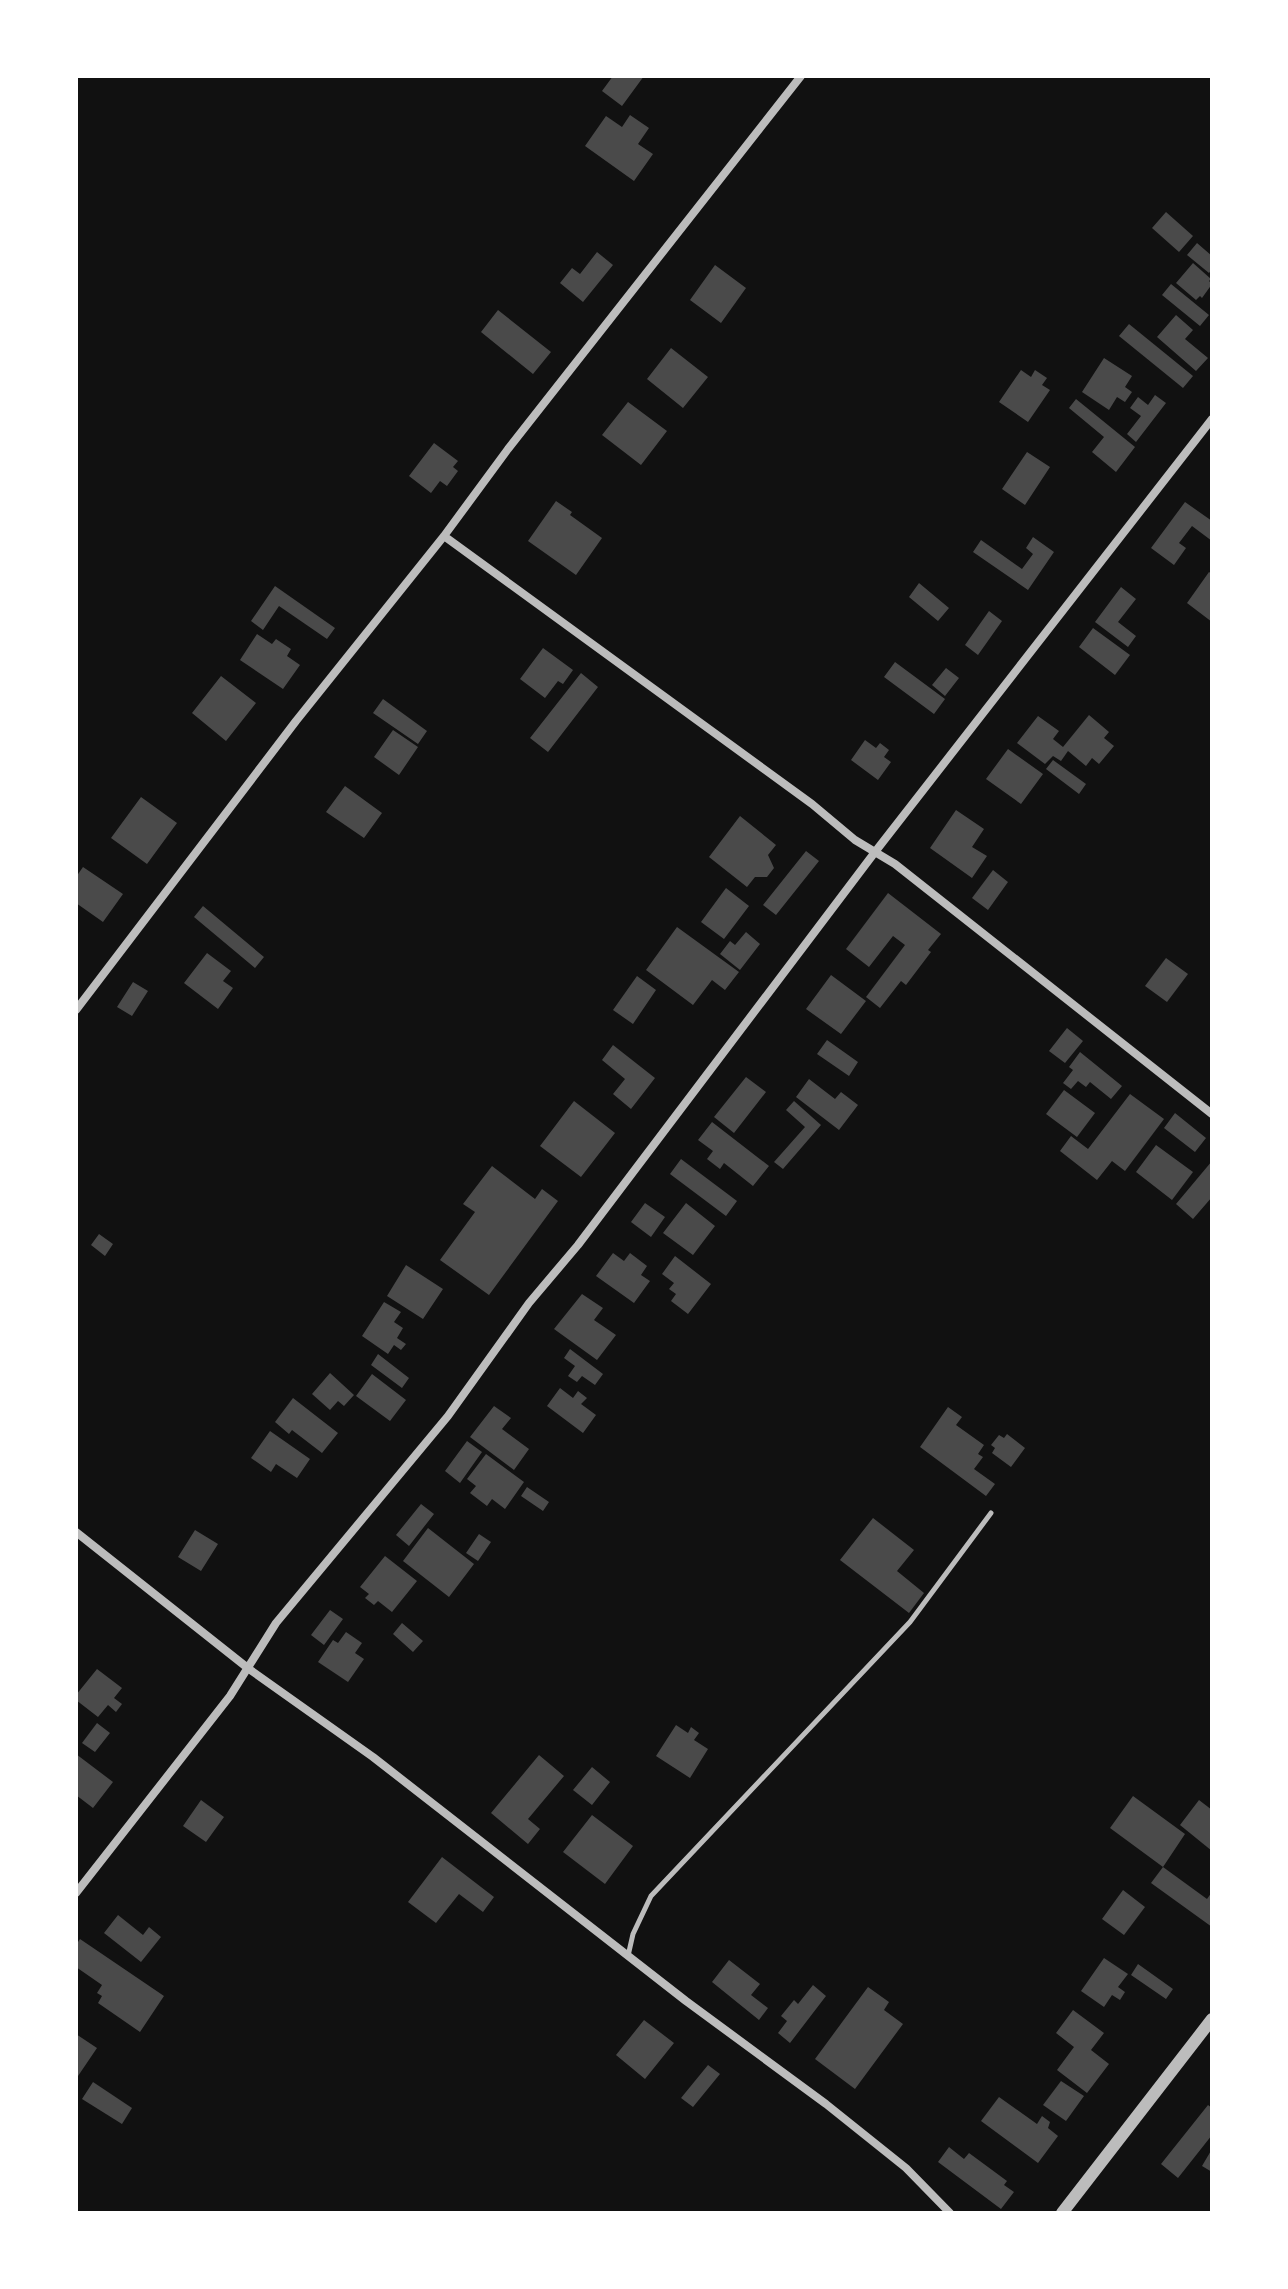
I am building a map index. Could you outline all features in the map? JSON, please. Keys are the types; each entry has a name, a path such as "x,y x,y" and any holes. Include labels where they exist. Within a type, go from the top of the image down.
{"street":[{"path":"76,1010 278,744 444,536 552,391 801,76"},
{"path":"76,1893 249,1669 276,1623 448,1416 529,1303 578,1245 875,852 1212,419"},
{"path":"444,536 895,864 1212,1114"},
{"path":"76,1532 249,1669 373,1757 628,1956 802,2086 906,2168 950,2213"},
{"path":"1062,2213 1212,2019"}],"lane":[{"path":"628,1956 633,1934 651,1896 910,1622 991,1513"}],"building":[{"path":"613,76 644,76 622,106 602,91"},
{"path":"630,115 649,128 638,144 653,154 634,181 585,146 606,116 622,127"},
{"path":"1166,212 1193,236 1179,252 1152,228"},
{"path":"1197,243 1212,256 1209,273 1187,255"},
{"path":"597,252 613,265 583,302 560,283 572,268 580,274"},
{"path":"1193,263 1211,279 1212,284 1202,298 1200,296 1196,300 1176,283"},
{"path":"715,265 746,288 721,323 690,300"},
{"path":"1171,284 1209,315 1200,326 1162,295"},
{"path":"498,310 551,352 533,374 481,332"},
{"path":"1176,315 1193,330 1185,339 1208,358 1196,371 1157,337"},
{"path":"1129,324 1193,376 1183,388 1119,336"},
{"path":"671,348 708,377 683,408 647,379"},
{"path":"1104,358 1132,376 1125,387 1132,392 1125,402 1117,397 1109,410 1082,392"},
{"path":"1021,370 1031,377 1035,370 1047,378 1042,385 1050,390 1028,422 999,402"},
{"path":"1155,395 1166,403 1136,442 1127,434 1141,416 1130,408 1138,397 1148,405"},
{"path":"1076,399 1135,447 1116,472 1092,452 1104,437 1069,408"},
{"path":"628,402 667,431 641,465 602,435"},
{"path":"434,443 458,461 453,467 458,471 447,486 440,481 431,493 409,476"},
{"path":"1027,452 1050,467 1025,505 1002,489"},
{"path":"556,501 602,538 576,575 528,541"},
{"path":"1185,502 1212,521 1212,541 1192,526 1179,543 1186,548 1174,565 1151,548"},
{"path":"1033,537 1054,552 1028,590 973,552 981,540 1022,569 1033,554 1026,548"},
{"path":"1209,572 1212,574 1212,622 1187,603"},
{"path":"919,583 949,608 938,621 909,597"},
{"path":"275,586 335,628 327,639 279,606 263,630 251,621"},
{"path":"1121,587 1136,599 1118,622 1136,636 1128,647 1095,622"},
{"path":"989,611 1002,621 978,655 965,645"},
{"path":"1093,628 1130,655 1115,675 1079,647"},
{"path":"257,634 272,644 276,639 291,649 287,656 300,665 283,689 240,660"},
{"path":"543,648 573,670 563,684 558,681 545,698 520,679"},
{"path":"895,662 945,699 934,714 884,677"},
{"path":"946,668 959,678 945,696 932,685"},
{"path":"581,673 598,687 548,752 530,738"},
{"path":"221,676 256,703 226,741 192,713"},
{"path":"383,699 427,731 418,744 373,713"},
{"path":"1089,715 1109,732 1104,738 1114,746 1099,764 1092,758 1086,766 1068,751 1061,761 1053,756 1045,764 1017,743 1038,716 1059,731 1053,739 1063,747"},
{"path":"393,730 418,747 399,775 374,757"},
{"path":"865,740 876,748 880,743 889,750 884,757 891,762 878,780 851,760"},
{"path":"1008,749 1043,774 1021,804 986,779"},
{"path":"1053,760 1086,784 1079,794 1046,769"},
{"path":"345,786 382,813 364,838 326,812"},
{"path":"141,797 177,823 147,864 111,838"},
{"path":"956,810 984,829 972,847 987,856 972,878 930,848"},
{"path":"740,816 776,845 768,855 774,868 767,877 755,877 747,887 709,857"},
{"path":"806,851 819,861 776,915 763,905"},
{"path":"83,867 123,894 103,922 76,903 76,877"},
{"path":"993,870 1008,882 988,910 972,898"},
{"path":"726,888 749,906 724,939 701,922"},
{"path":"888,893 941,934 906,985 901,981 880,1008 866,997 905,945 893,936 869,967 846,949"},
{"path":"203,906 264,957 255,968 194,917"},
{"path":"677,927 739,972 725,990 712,980 693,1005 646,970"},
{"path":"746,932 760,944 740,970 720,954 730,941 735,945"},
{"path":"207,953 231,971 223,981 233,988 218,1009 184,983"},
{"path":"1166,958 1188,974 1167,1002 1145,986"},
{"path":"831,975 866,1001 841,1034 806,1009"},
{"path":"637,976 656,990 633,1024 613,1010"},
{"path":"133,982 148,991 132,1016 117,1007"},
{"path":"1067,1028 1083,1041 1065,1063 1049,1051"},
{"path":"827,1040 858,1062 849,1076 817,1054"},
{"path":"613,1045 655,1078 631,1109 613,1094 625,1079 602,1060"},
{"path":"1080,1052 1122,1086 1111,1099 1090,1082 1086,1087 1078,1081 1071,1089 1063,1083 1073,1070 1069,1067"},
{"path":"746,1077 766,1092 734,1133 714,1117"},
{"path":"809,1079 835,1099 841,1092 858,1105 839,1130 796,1097"},
{"path":"1064,1090 1095,1113 1077,1137 1046,1114"},
{"path":"1130,1094 1164,1119 1125,1171 1112,1161 1097,1180 1060,1151 1071,1136 1088,1149"},
{"path":"574,1101 615,1133 581,1177 540,1146"},
{"path":"794,1101 821,1125 783,1169 774,1162 805,1127 786,1110"},
{"path":"1175,1113 1206,1138 1195,1152 1164,1128"},
{"path":"712,1122 769,1166 753,1186 724,1163 720,1169 707,1159 713,1151 698,1140"},
{"path":"1156,1145 1193,1172 1172,1200 1136,1172"},
{"path":"681,1159 737,1201 726,1216 670,1174"},
{"path":"1212,1161 1212,1197 1193,1219 1176,1204"},
{"path":"492,1166 535,1199 542,1189 558,1201 489,1295 440,1260 475,1212 463,1204"},
{"path":"645,1203 665,1217 651,1237 631,1222"},
{"path":"686,1203 715,1226 693,1255 663,1233"},
{"path":"99,1234 113,1244 105,1256 91,1245"},
{"path":"613,1253 624,1261 630,1253 647,1266 641,1275 650,1281 634,1303 596,1276"},
{"path":"675,1256 711,1284 688,1314 671,1301 676,1294 669,1289 674,1283 662,1274"},
{"path":"406,1265 443,1289 423,1319 387,1296"},
{"path":"582,1294 603,1308 594,1320 616,1335 597,1360 554,1329"},
{"path":"384,1302 401,1312 394,1322 403,1328 397,1338 406,1344 401,1350 394,1345 388,1354 362,1336"},
{"path":"570,1349 603,1374 595,1385 582,1376 577,1382 568,1376 575,1366 564,1358"},
{"path":"378,1354 409,1378 402,1388 371,1365"},
{"path":"330,1373 354,1395 344,1406 338,1401 330,1410 312,1394"},
{"path":"372,1374 406,1400 390,1421 356,1396"},
{"path":"560,1388 573,1398 578,1391 587,1398 581,1404 596,1415 583,1433 547,1406"},
{"path":"293,1398 338,1433 322,1453 292,1430 289,1434 275,1422"},
{"path":"494,1406 511,1418 502,1429 529,1449 514,1470 470,1437"},
{"path":"948,1407 962,1417 956,1425 984,1445 978,1454 983,1457 974,1469 995,1484 986,1496 920,1447"},
{"path":"270,1431 310,1459 297,1478 276,1464 271,1472 251,1458"},
{"path":"1007,1434 1025,1448 1011,1467 992,1453 995,1448 991,1445 999,1435 1004,1438"},
{"path":"467,1441 482,1452 460,1483 445,1471"},
{"path":"486,1454 524,1482 505,1509 492,1499 487,1506 470,1493 476,1486 467,1479"},
{"path":"527,1487 549,1502 543,1511 521,1496"},
{"path":"421,1504 434,1514 409,1546 396,1535"},
{"path":"873,1518 914,1550 897,1571 924,1593 909,1613 840,1560"},
{"path":"428,1528 474,1564 449,1597 403,1561"},
{"path":"195,1530 218,1544 201,1571 178,1557"},
{"path":"479,1534 491,1542 478,1561 466,1553"},
{"path":"385,1556 417,1581 392,1612 378,1601 374,1605 365,1598 369,1594 360,1587"},
{"path":"330,1610 343,1619 324,1645 311,1635"},
{"path":"402,1623 423,1641 413,1652 393,1634"},
{"path":"346,1632 362,1643 355,1653 364,1659 348,1682 318,1662 333,1640 338,1643"},
{"path":"97,1669 122,1688 114,1698 122,1704 116,1712 108,1705 98,1717 76,1700 76,1695"},
{"path":"97,1723 110,1733 95,1752 82,1743"},
{"path":"676,1725 688,1733 691,1727 699,1733 694,1740 708,1749 690,1778 656,1756"},
{"path":"76,1754 113,1782 93,1808 76,1795"},
{"path":"539,1755 564,1776 528,1819 540,1829 528,1844 491,1813"},
{"path":"592,1767 610,1782 592,1805 573,1790"},
{"path":"1133,1796 1185,1834 1163,1867 1110,1828"},
{"path":"201,1800 224,1817 206,1842 183,1826"},
{"path":"1199,1800 1212,1810 1212,1851 1180,1825"},
{"path":"592,1815 633,1846 605,1884 563,1852"},
{"path":"442,1857 494,1897 483,1912 459,1894 436,1923 408,1902"},
{"path":"1163,1867 1207,1899 1212,1892 1212,1927 1151,1883"},
{"path":"1123,1890 1145,1907 1124,1935 1102,1919"},
{"path":"118,1915 143,1935 149,1927 161,1937 141,1962 104,1933"},
{"path":"80,1939 164,1996 140,2032 98,2003 102,1996 97,1993 102,1985 76,1967 76,1945"},
{"path":"1104,1958 1128,1974 1118,1987 1125,1992 1120,2000 1112,1995 1104,2007 1081,1991"},
{"path":"729,1960 760,1984 751,1995 768,2008 759,2020 712,1982"},
{"path":"1138,1964 1173,1989 1166,1999 1131,1975"},
{"path":"813,1985 826,1996 790,2043 778,2033 787,2021 781,2016 794,2000 798,2004"},
{"path":"868,1987 889,2002 884,2010 903,2024 855,2089 815,2059"},
{"path":"1073,2010 1104,2033 1091,2050 1109,2064 1087,2093 1057,2070 1074,2047 1056,2033"},
{"path":"644,2020 674,2043 645,2079 616,2055"},
{"path":"76,2034 97,2048 76,2079"},
{"path":"708,2065 720,2074 693,2107 681,2098"},
{"path":"1061,2081 1084,2096 1066,2121 1043,2105"},
{"path":"93,2082 132,2108 122,2124 82,2099"},
{"path":"999,2097 1037,2124 1042,2116 1050,2122 1048,2128 1058,2136 1038,2163 981,2121"},
{"path":"1208,2105 1212,2108 1212,2135 1178,2178 1161,2164"},
{"path":"949,2147 964,2159 969,2153 1007,2181 1004,2185 1014,2192 1001,2209 938,2162"},
{"path":"1212,2149 1212,2172 1202,2166"}]}
